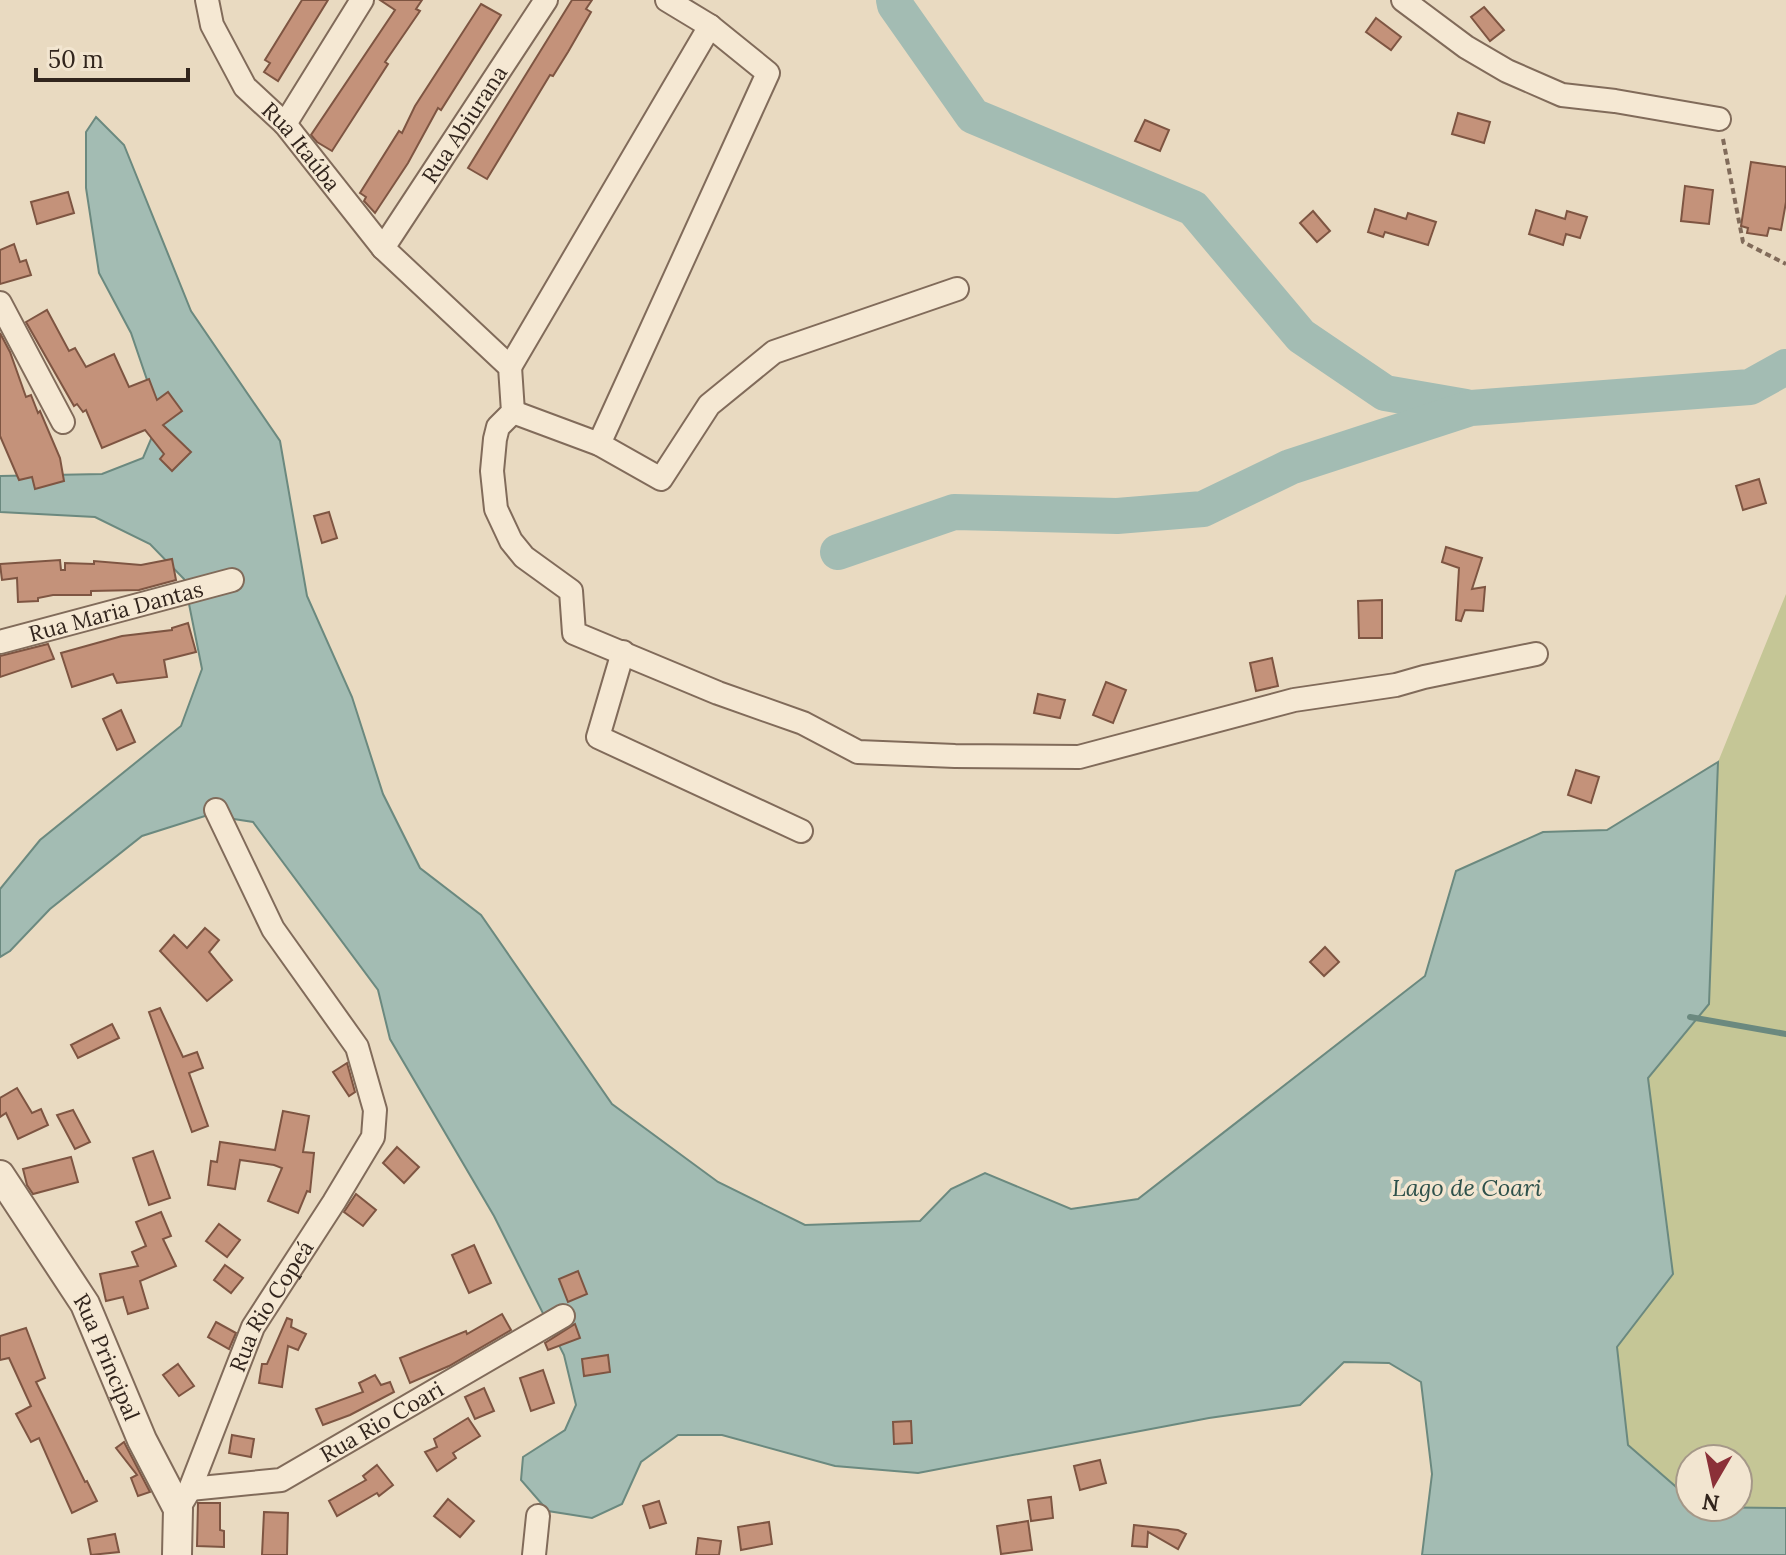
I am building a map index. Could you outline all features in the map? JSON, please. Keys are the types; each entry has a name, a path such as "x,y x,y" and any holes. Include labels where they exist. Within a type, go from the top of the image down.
{"street":[{"name":"Rua Itaúba","path":"207,0 212,25 245,87 285,124 383,248 510,367"},
{"path":"285,124 362,0"},
{"name":"Rua Abiurana","path":"383,248 546,0"},
{"path":"599,444 768,73 710,26 667,0"},
{"path":"1403,0 1466,47 1507,71 1562,95 1719,119"},
{"path":"710,26 510,367 513,412 498,427 495,439 492,471 496,509 511,541 524,557 571,591 574,633 718,693 803,723 858,752 955,756 1079,757 1294,700 1382,688 1536,654"},
{"path":"513,412 599,444 661,479 709,405 774,352 957,289"},
{"path":"0,303 63,422"},
{"name":"Rua Maria Dantas","path":"0,642 232,580"},
{"path":"623,652 598,737 801,831"},
{"name":"Rua Rio Copeá","path":"184,1499 253,1327 373,1137 375,1110 357,1047 273,929 216,810"},
{"name":"Rua Principal","path":"0,1175 85,1304 142,1440 184,1499 177,1555"},
{"name":"Rua Rio Coari","path":"184,1499 281,1480 563,1316"},
{"path":"534,1555 538,1516"}],"path":[{"path":"1719,119 1743,242 1786,264"}],"green space":[{"path":"1786,594 1786,1508 1754,1507 1754,1443 1674,1443 1674,1485 1628,1445 1617,1347 1673,1274 1647,1077 1709,1004 1718,762"}],"water":[{"name":"Lago de Coari","path":"96,117 124,145 191,311 280,441 307,596 352,697 383,794 420,868 481,915 612,1104 718,1182 805,1225 920,1221 951,1189 985,1173 1071,1209 1138,1199 1425,976 1456,871 1543,832 1607,830 1718,762 1709,1004 1648,1078 1673,1274 1617,1347 1628,1445 1674,1485 1674,1523 1754,1523 1754,1508 1786,1508 1786,1555 1422,1555 1432,1474 1421,1382 1389,1363 1344,1362 1300,1405 1209,1418 918,1473 835,1466 722,1435 678,1435 641,1462 622,1504 592,1518 548,1511 521,1480 523,1457 565,1430 576,1405 564,1355 494,1216 390,1039 378,990 253,822 208,815 142,836 50,909 10,951 0,957 0,889 40,840 181,726 202,669 184,579 150,544 95,517 0,512 0,476 102,474 143,458 160,418 131,333 99,273 86,188 86,132"}],"building":[{"path":"302,0 328,0 278,81 264,72 270,63 265,60"},
{"path":"380,0 422,0 416,9 420,11 385,62 388,64 332,151 311,135 395,10"},
{"path":"572,0 592,0 586,9 591,12 487,179 468,168"},
{"path":"481,4 501,15 441,110 438,108 408,163 375,213 360,193 399,131 402,133 415,106"},
{"path":"1484,7 1504,30 1490,41 1471,17"},
{"path":"1376,18 1401,37 1391,50 1366,32"},
{"path":"1458,113 1490,122 1484,143 1452,134"},
{"path":"1145,120 1169,130 1160,151 1135,141"},
{"path":"1751,162 1786,167 1786,202 1781,230 1769,228 1767,236 1747,233 1748,228 1741,226"},
{"path":"1685,186 1713,190 1709,224 1681,221"},
{"path":"68,192 74,213 37,224 31,202"},
{"path":"1375,209 1406,219 1408,213 1436,222 1428,245 1385,232 1383,237 1368,232"},
{"path":"1536,210 1565,219 1567,211 1587,217 1580,238 1566,234 1563,245 1529,234"},
{"path":"1313,211 1330,231 1317,242 1300,223"},
{"path":"14,244 20,262 26,260 31,275 0,284 0,250"},
{"path":"47,310 69,351 75,348 86,367 114,354 129,387 149,379 157,400 168,392 182,411 163,425 191,452 172,471 160,459 164,454 145,430 102,448 86,410 83,412 77,404 74,406 26,322"},
{"path":"0,333 26,397 31,395 38,413 40,411 60,458 64,481 35,489 32,477 19,480 0,436"},
{"path":"1759,479 1766,503 1743,510 1736,486"},
{"path":"329,512 337,538 322,543 314,516"},
{"path":"1446,547 1482,558 1472,589 1485,587 1483,611 1465,610 1461,621 1456,620 1459,568 1442,562"},
{"path":"172,559 176,580 139,590 91,591 91,595 53,595 38,598 38,601 18,602 17,578 2,580 0,564 60,560 61,570 65,570 65,563 94,564 94,561 141,565"},
{"path":"1382,600 1382,638 1359,638 1358,601"},
{"path":"188,623 196,652 164,660 167,677 117,683 113,674 72,687 61,653 122,636 172,630"},
{"path":"48,644 54,659 0,677 0,656"},
{"path":"1272,658 1278,686 1256,691 1250,663"},
{"path":"1106,682 1126,690 1113,723 1093,715"},
{"path":"1038,694 1065,700 1060,718 1034,713"},
{"path":"121,710 135,742 117,750 103,719"},
{"path":"1576,770 1599,777 1591,803 1568,795"},
{"path":"205,928 219,940 209,952 232,980 207,1001 160,951 174,935 187,948"},
{"path":"1325,947 1339,962 1324,976 1310,962"},
{"path":"160,1008 183,1057 197,1052 203,1068 189,1073 208,1126 192,1132 149,1012"},
{"path":"112,1024 119,1038 78,1058 71,1045"},
{"path":"347,1063 355,1092 349,1096 333,1072"},
{"path":"17,1088 32,1113 41,1109 48,1125 18,1139 6,1113 0,1117 0,1098"},
{"path":"73,1110 90,1142 75,1149 57,1115"},
{"path":"283,1111 309,1116 303,1152 314,1153 310,1192 307,1191 298,1213 268,1201 282,1168 274,1165 240,1160 235,1189 208,1185 211,1161 217,1162 220,1142 275,1150"},
{"path":"397,1147 419,1167 404,1183 383,1163"},
{"path":"153,1151 170,1198 149,1205 133,1158"},
{"path":"71,1157 78,1182 33,1194 23,1169"},
{"path":"356,1194 376,1210 363,1226 344,1212"},
{"path":"161,1212 171,1236 163,1239 176,1266 140,1281 148,1308 128,1314 123,1297 106,1301 100,1274 138,1266 132,1252 146,1246 136,1222"},
{"path":"219,1224 240,1240 227,1257 206,1241"},
{"path":"474,1245 491,1283 469,1293 452,1255"},
{"path":"225,1265 243,1278 231,1293 214,1280"},
{"path":"578,1271 587,1294 568,1302 559,1279"},
{"path":"502,1314 511,1330 449,1366 410,1383 400,1358 466,1331 467,1334"},
{"path":"287,1318 292,1320 291,1327 306,1334 298,1350 288,1346 282,1387 259,1383 262,1364 267,1364"},
{"path":"216,1322 236,1333 229,1349 208,1337"},
{"path":"575,1324 580,1338 548,1350 545,1343"},
{"path":"26,1328 45,1378 36,1382 97,1501 72,1513 39,1438 31,1442 16,1414 31,1406 9,1358 0,1360 0,1336"},
{"path":"608,1355 610,1372 584,1376 582,1359"},
{"path":"178,1364 194,1386 179,1396 163,1375"},
{"path":"543,1370 554,1403 531,1411 520,1378"},
{"path":"375,1375 381,1385 390,1382 394,1392 323,1425 316,1409 363,1392 359,1383"},
{"path":"484,1388 494,1411 475,1419 465,1397"},
{"path":"468,1418 480,1436 453,1453 456,1458 437,1471 425,1452 437,1447 434,1439"},
{"path":"911,1421 912,1443 894,1444 893,1422"},
{"path":"232,1435 254,1439 251,1457 229,1453"},
{"path":"124,1442 150,1492 138,1496 131,1478 137,1475 116,1448"},
{"path":"1100,1460 1106,1483 1080,1490 1074,1466"},
{"path":"377,1465 393,1485 379,1496 377,1493 337,1516 329,1501 366,1480 363,1476"},
{"path":"1051,1497 1053,1518 1031,1521 1028,1500"},
{"path":"448,1499 474,1521 460,1537 434,1516"},
{"path":"659,1501 666,1523 650,1528 643,1506"},
{"path":"198,1503 220,1503 220,1530 224,1531 224,1547 197,1546"},
{"path":"264,1512 288,1513 287,1555 262,1555"},
{"path":"1028,1521 1032,1550 1001,1554 997,1526"},
{"path":"769,1522 772,1544 741,1550 738,1527"},
{"path":"1134,1525 1178,1530 1186,1534 1178,1549 1148,1532 1147,1547 1132,1546"},
{"path":"115,1534 119,1552 91,1555 88,1539"},
{"path":"698,1538 721,1541 719,1555 696,1555"}],"waterway":[{"path":"894,0 973,116 1193,208 1301,336 1385,393 1466,407"},
{"path":"838,552 954,512 1117,516 1203,509 1290,467 1471,408 1750,387 1786,367"},
{"path":"1690,1017 1786,1034"}]}
